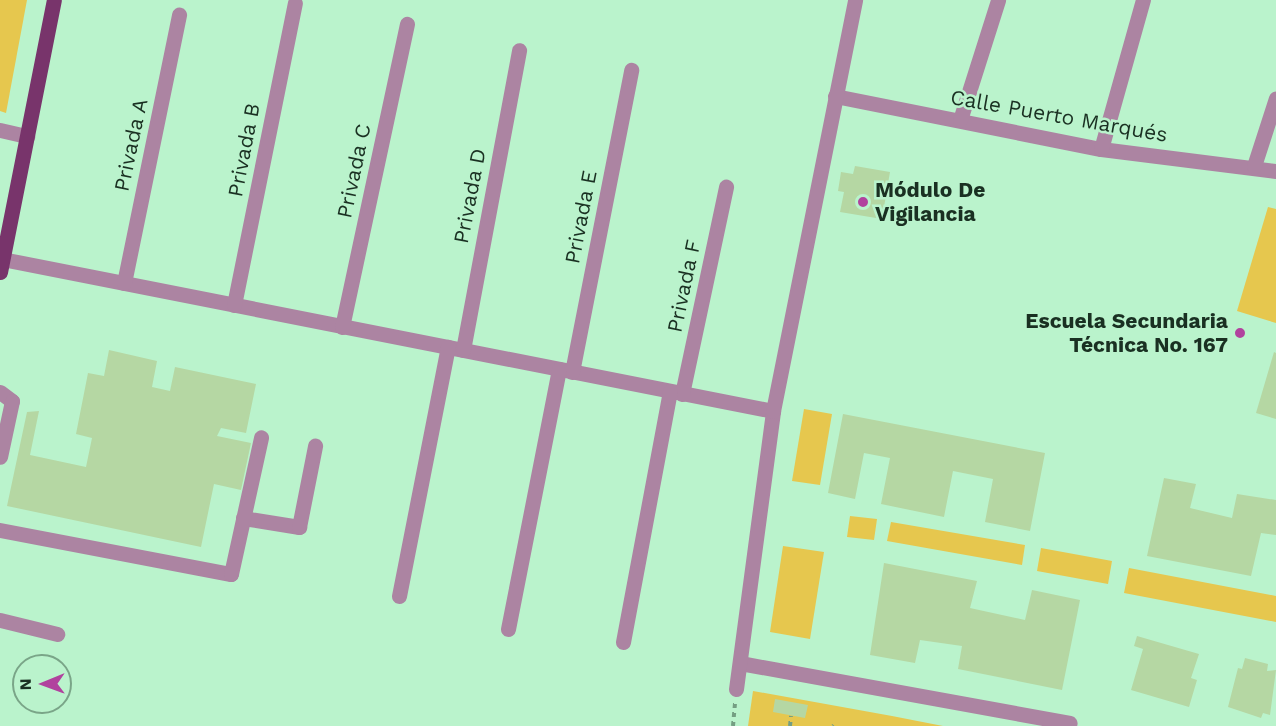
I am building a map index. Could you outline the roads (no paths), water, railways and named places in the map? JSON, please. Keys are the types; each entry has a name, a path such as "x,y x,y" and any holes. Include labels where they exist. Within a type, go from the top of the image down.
{"main road":[{"path":"1,266 54,0"}],"street":[{"path":"736,689 773,411 855,0"},
{"path":"960,120 998,0"},
{"path":"1101,149 1143,0"},
{"name":"Privada B","path":"234,305 295,3"},
{"name":"Privada A","path":"124,283 179,15"},
{"name":"Privada C","path":"342,327 407,24"},
{"name":"Privada D","path":"399,596 519,50"},
{"name":"Privada E","path":"508,629 631,70"},
{"name":"Calle Puerto Marqués","path":"835,96 1101,149 1254,166 1276,171"},
{"path":"1254,166 1276,98"},
{"path":"0,130 27,136"},
{"name":"Privada F","path":"623,642 676,392 726,187"},
{"path":"1,266 124,283 773,411"},
{"path":"0,392 12,401 0,457"},
{"path":"0,530 231,574 261,437"},
{"path":"243,518 299,527 315,446"},
{"path":"0,620 57,634"},
{"path":"740,663 1070,723"}],"place":[{"name":"Módulo De Vigilancia","path":"863,202"},
{"name":"Escuela Secundaria Técnica No. 167","path":"1240,333"}]}
